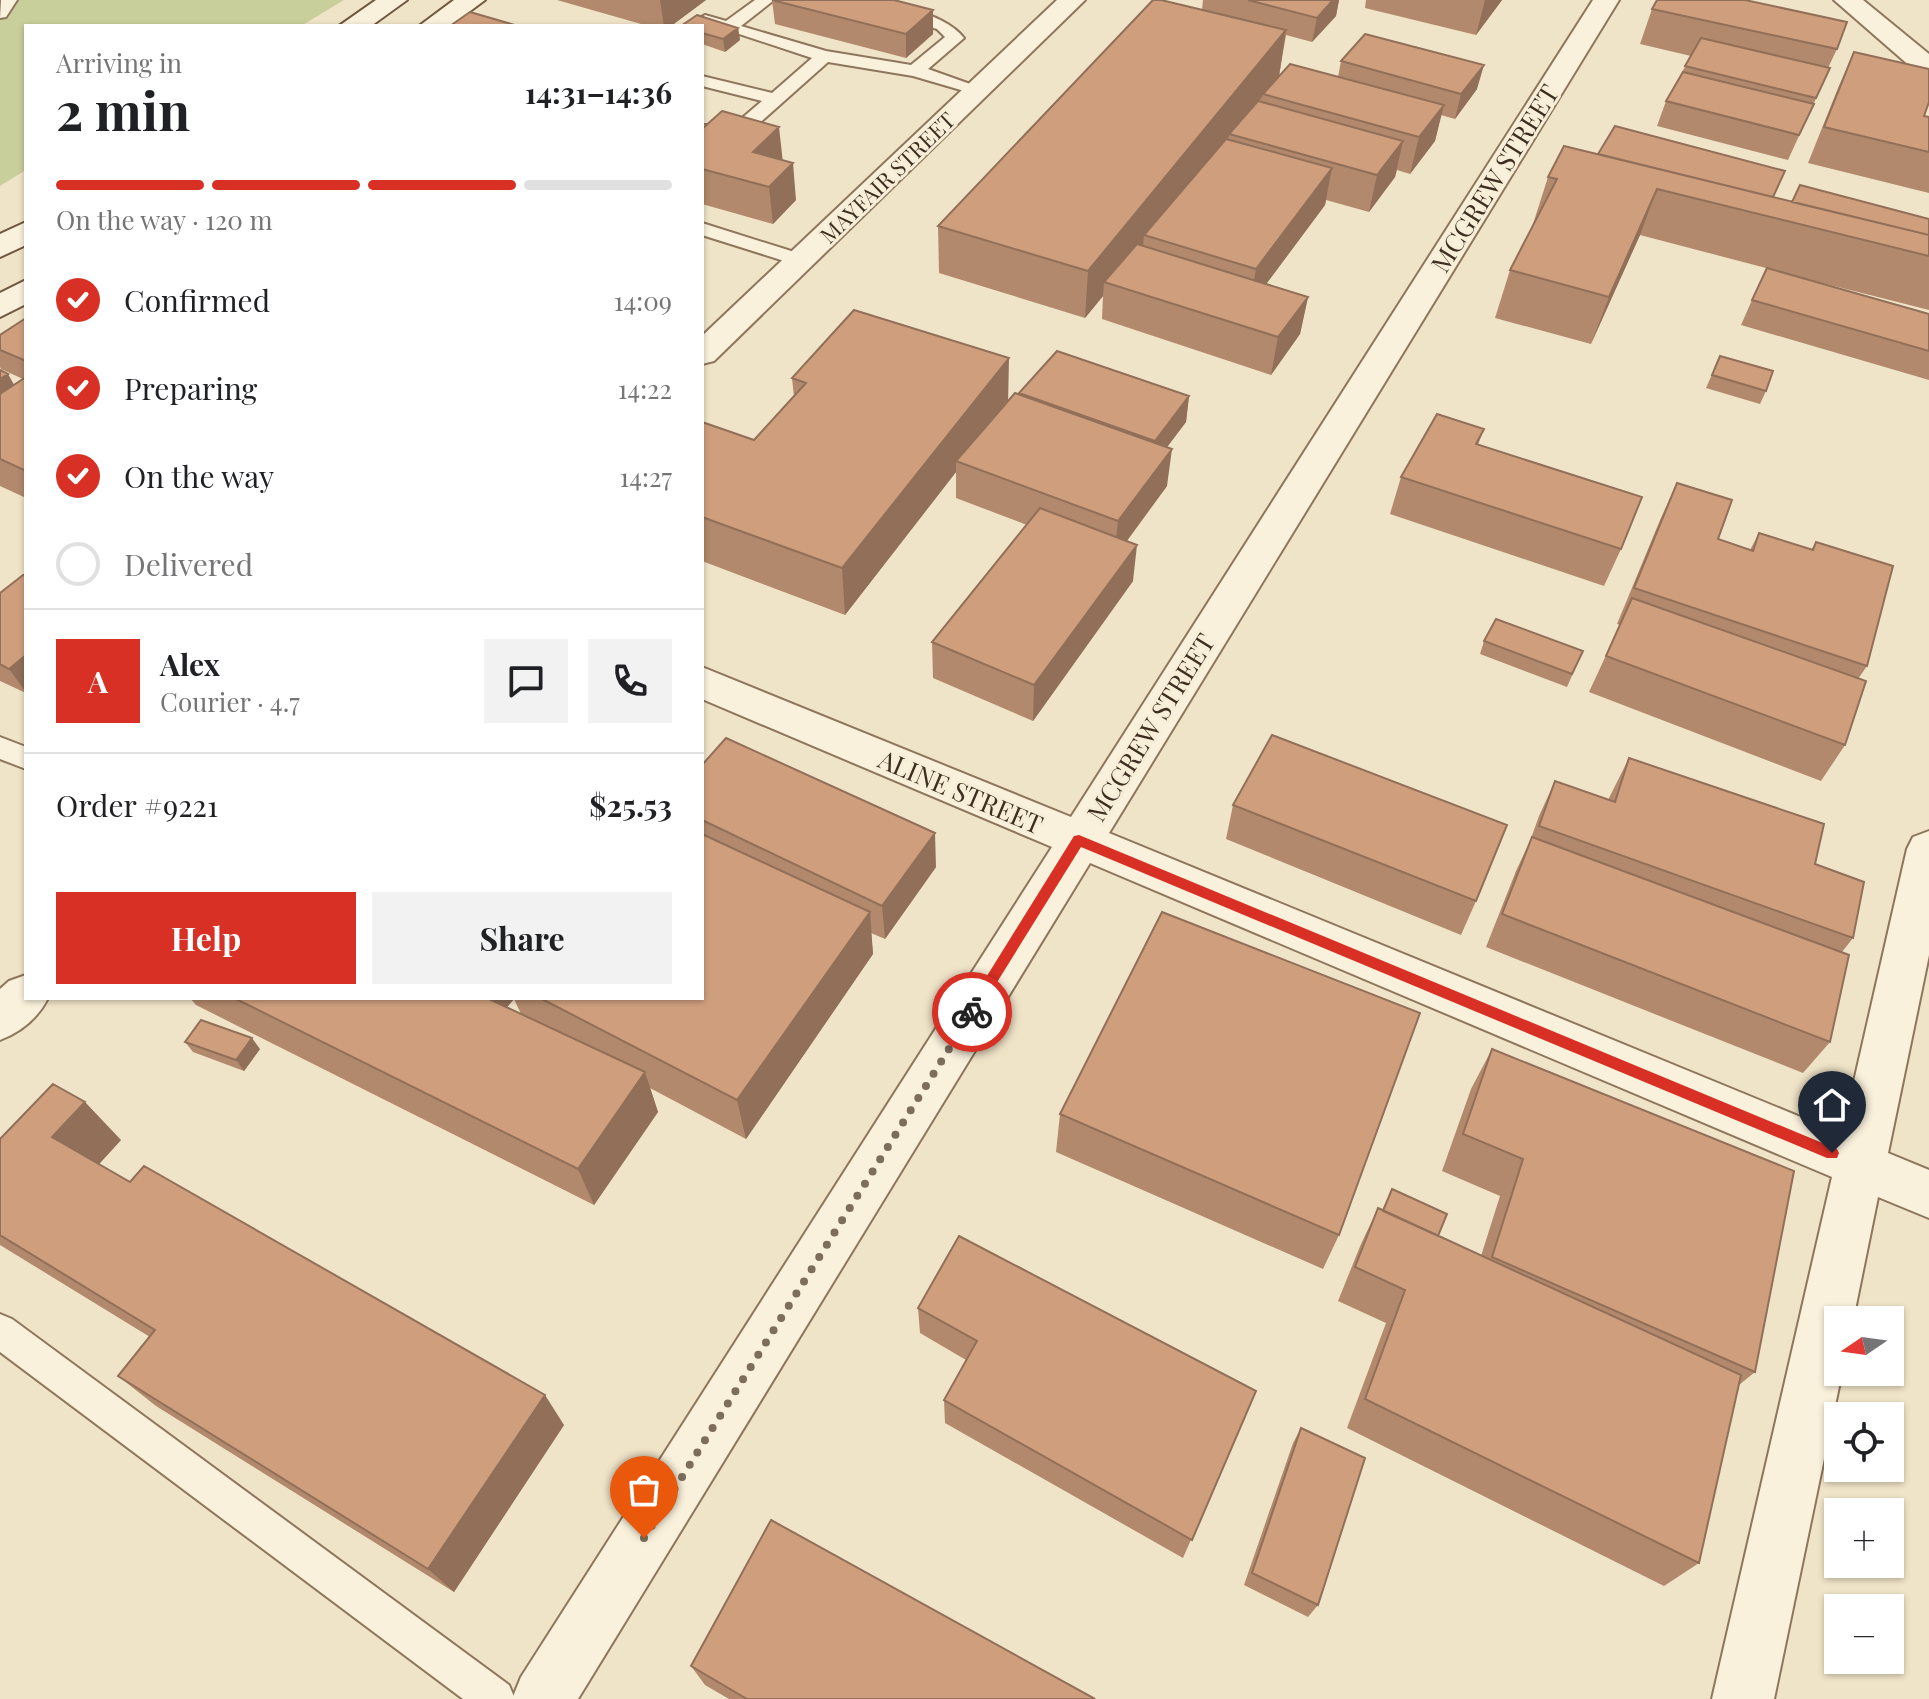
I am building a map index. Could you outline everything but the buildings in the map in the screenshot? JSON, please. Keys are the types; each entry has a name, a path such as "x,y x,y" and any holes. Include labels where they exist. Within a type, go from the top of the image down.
{"street":[{"path":"355,24 394,0"},
{"path":"435,24 472,0"},
{"name":"MAYFAIR STREET","path":"704,352 1072,0"},
{"name":"MCGREW STREET","path":"543,1699 1606,0"},
{"path":"1847,0 1929,68"},
{"path":"0,248 24,232"},
{"path":"0,248 24,256"},
{"path":"0,307 24,291"},
{"name":"ALINE STREET","path":"704,683 1929,1194"},
{"path":"1743,1699 1929,849"},
{"path":"0,1019 24,997"}],"lane":[{"path":"0,13 9,0"},
{"path":"728,27 766,0"},
{"path":"852,0 943,25 952,31 955,38 915,71"},
{"path":"705,20 824,56 915,71 978,90"},
{"path":"704,131 739,131 824,56"},
{"path":"704,81 775,99"},
{"path":"704,230 800,260"},
{"path":"0,747 24,758"},
{"path":"0,1331 495,1699"}],"green space":[{"path":"0,0 344,0 304,24 24,24 24,171 0,186"}],"way so far":[{"path":"644,1538 972,1012"}],"route":[{"path":"972,1012 1079,840 1832,1153"}]}
